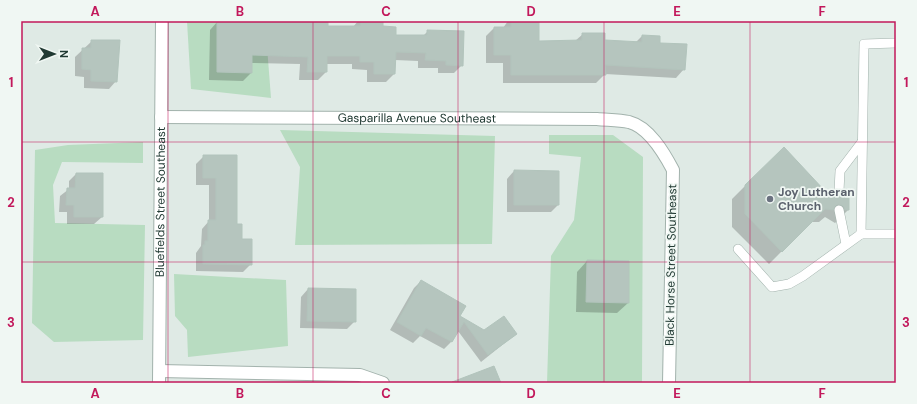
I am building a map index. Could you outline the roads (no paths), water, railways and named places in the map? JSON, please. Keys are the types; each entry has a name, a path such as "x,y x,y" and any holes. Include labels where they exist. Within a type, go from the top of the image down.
{"street":[{"name":"Bluefields Street Southeast","path":"160,377 162,21"},
{"name":"Gasparilla Avenue Southeast","path":"161,117 597,119 630,122 649,135 662,149"},
{"name":"Black Horse Street Southeast","path":"662,149 673,170 669,383"},
{"path":"160,377 360,375 382,383"}],"lane":[{"path":"861,234 864,44 896,43"},
{"path":"839,191 840,171 862,142"},
{"path":"839,210 846,244"},
{"path":"738,249 772,287 789,284 803,276 861,234 896,234"}],"place":[{"name":"Joy Lutheran Church","path":"770,199"}]}
